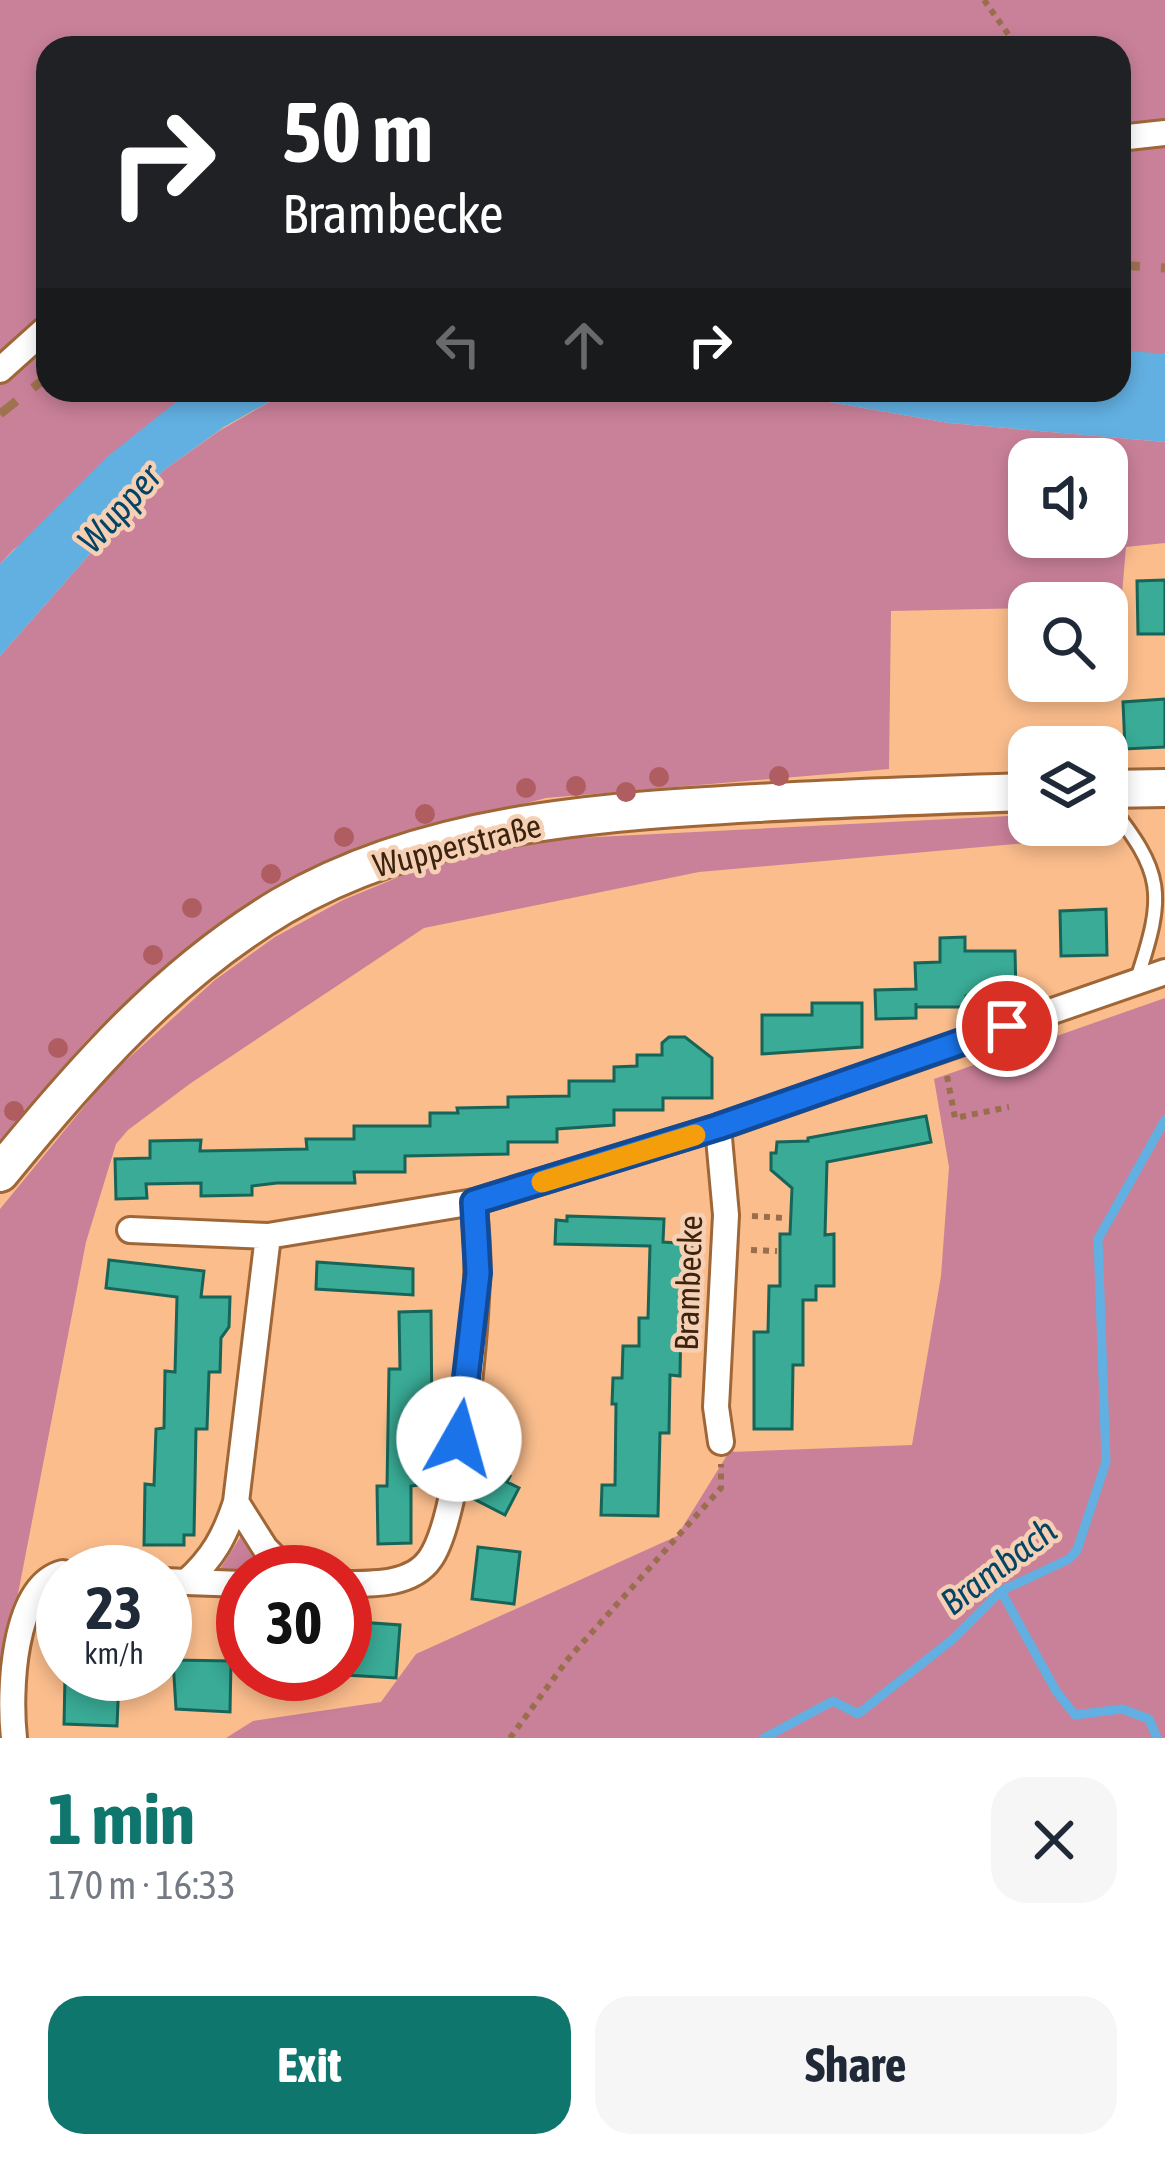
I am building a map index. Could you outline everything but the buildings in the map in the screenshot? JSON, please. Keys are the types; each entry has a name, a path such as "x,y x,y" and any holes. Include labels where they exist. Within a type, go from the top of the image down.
{"main road":[{"path":"1128,789 1165,788"},
{"name":"Wupperstraße","path":"0,1173 111,1040 157,998 228,941 344,874 472,835 617,813 1008,793"}],"street":[{"path":"1131,137 1165,133"},
{"path":"0,370 36,338"},
{"path":"130,1230 268,1236 474,1202 718,1127 1165,972"},
{"name":"Brambecke","path":"718,1127 726,1215 716,1407 722,1442"},
{"path":"372,1584 405,1577 429,1561 442,1534 454,1484 478,1273 474,1202"},
{"path":"192,1572 210,1561 225,1537 236,1502 268,1236"},
{"path":"236,1502 263,1545"},
{"path":"14,1738 11,1711 22,1617 36,1592"}],"lane":[{"path":"1128,832 1147,860 1158,890 1157,921 1136,980"}],"path":[{"path":"984,0 1010,36"},
{"path":"941,1049 956,1118 1010,1107"},
{"path":"510,1738 568,1659 721,1488 722,1442"}],"shaded area":[{"path":"0,0 1165,0 1165,408 1131,395 1131,36 36,36 36,402 218,402 0,564"},
{"path":"269,402 829,402 949,423 1120,438 1008,438 1008,558 1125,558 1123,582 1008,582 1008,608 891,611 889,769 546,798 409,834 216,930 87,1040 0,1141 0,656 164,470"},
{"path":"1128,439 1165,442 1165,543 1128,547"},
{"path":"1008,816 1008,845 699,872 424,928 128,1130 116,1144 86,1242 0,1687 0,1209 110,1075 215,980 275,937 343,900 418,869 537,840"},
{"path":"1165,998 1165,1738 226,1738 253,1721 381,1702 416,1654 677,1536 729,1452 912,1445 941,1276 949,1167 934,1079"},
{"path":"243,1533 251,1545 235,1545"}],"water":[{"path":"1131,351 1165,354 1165,442 949,423 829,402 1131,402"},
{"name":"Wupper","path":"176,402 269,402 164,470 0,656 0,564 107,457"}],"waterway":[{"name":"Brambach","path":"764,1738 833,1701 858,1714 953,1639 1001,1591 1069,1559 1077,1550 1106,1462 1098,1239 1165,1120"},
{"path":"1001,1591 1056,1691 1075,1715 1122,1709 1149,1719 1157,1738"}],"railway":[{"path":"1131,266 1165,268"},
{"path":"0,414 36,386"}],"slow traffic":[{"path":"542,1182 695,1135"}],"route":[{"path":"459,1439 478,1273 474,1202 718,1127 1007,1026"}]}
